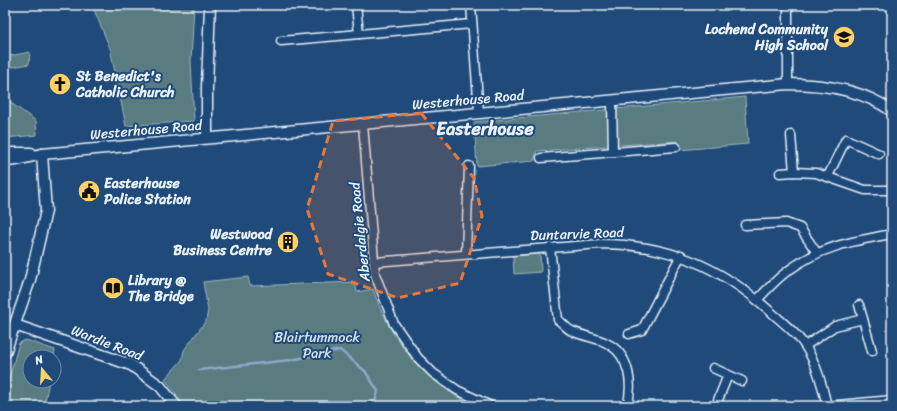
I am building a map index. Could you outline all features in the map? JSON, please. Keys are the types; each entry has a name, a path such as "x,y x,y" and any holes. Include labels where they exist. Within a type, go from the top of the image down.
{"street":[{"path":"207,138 210,5"},
{"path":"356,5 359,34"},
{"path":"471,5 479,113"},
{"path":"788,5 788,84"},
{"path":"281,41 472,24"},
{"name":"Westerhouse Road","path":"5,153 42,154 788,84 808,84 850,91 883,105 892,111"},
{"path":"612,101 613,152"},
{"name":"Aberdalgie Road","path":"363,124 374,262 380,289 394,324 418,358 449,385 491,406"},
{"path":"791,135 794,172"},
{"path":"828,176 846,139 879,154"},
{"path":"541,158 676,147"},
{"path":"5,353 30,280 46,211 42,154"},
{"name":"Westerhouse Road","path":"5,161 17,160 42,154"},
{"path":"466,254 469,166"},
{"path":"780,173 816,173 865,190 892,190"},
{"path":"745,225 786,223 800,228 817,253"},
{"path":"758,300 788,270 817,253 842,244 892,234"},
{"name":"Duntarvie Road","path":"374,262 550,247 622,244 681,255 705,266 741,286 758,300 805,346 818,372 827,406"},
{"path":"550,247 558,320 571,331 610,345 620,354 629,374 631,393 627,406"},
{"path":"630,334 642,330 681,255"},
{"path":"859,305 872,350"},
{"path":"805,346 835,326 863,319"},
{"name":"Wardie Road","path":"15,325 131,365 160,386 176,406"},
{"path":"713,368 742,381"},
{"path":"718,406 718,400 728,375"},
{"path":"827,406 892,400"}],"highlighted area":[{"path":"421,113 474,178 482,216 460,283 398,298 328,274 307,209 333,121"}],"green space":[{"path":"92,5 194,5 191,61 194,121 126,126 110,48"},
{"path":"30,52 29,64 7,68 11,103 36,121 37,135 5,138 5,57"},
{"path":"745,97 748,144 679,150 678,141 537,151 534,161 477,166 474,122"},
{"path":"540,254 541,272 514,274 513,256"},
{"name":"Blairtummock Park","path":"248,277 250,286 355,282 357,292 373,289 389,326 412,358 440,385 475,406 185,406 165,379 182,360 184,350 206,321 208,310 203,282"},
{"path":"26,340 52,349 22,349 22,389 47,389 44,406 5,406 5,393 19,343"}],"waterway":[{"path":"199,370 291,360 340,350 365,371 378,391 374,406"}],"place":[{"name":"Lochend Community High School","path":"844,37"},
{"name":"St Benedict's Catholic Church","path":"60,84"},
{"name":"Easterhouse Police Station","path":"89,191"},
{"name":"Westwood Business Centre","path":"288,242"},
{"name":"Library @ The Bridge","path":"113,288"}],"district":[{"name":"Easterhouse","path":"485,129"}]}
